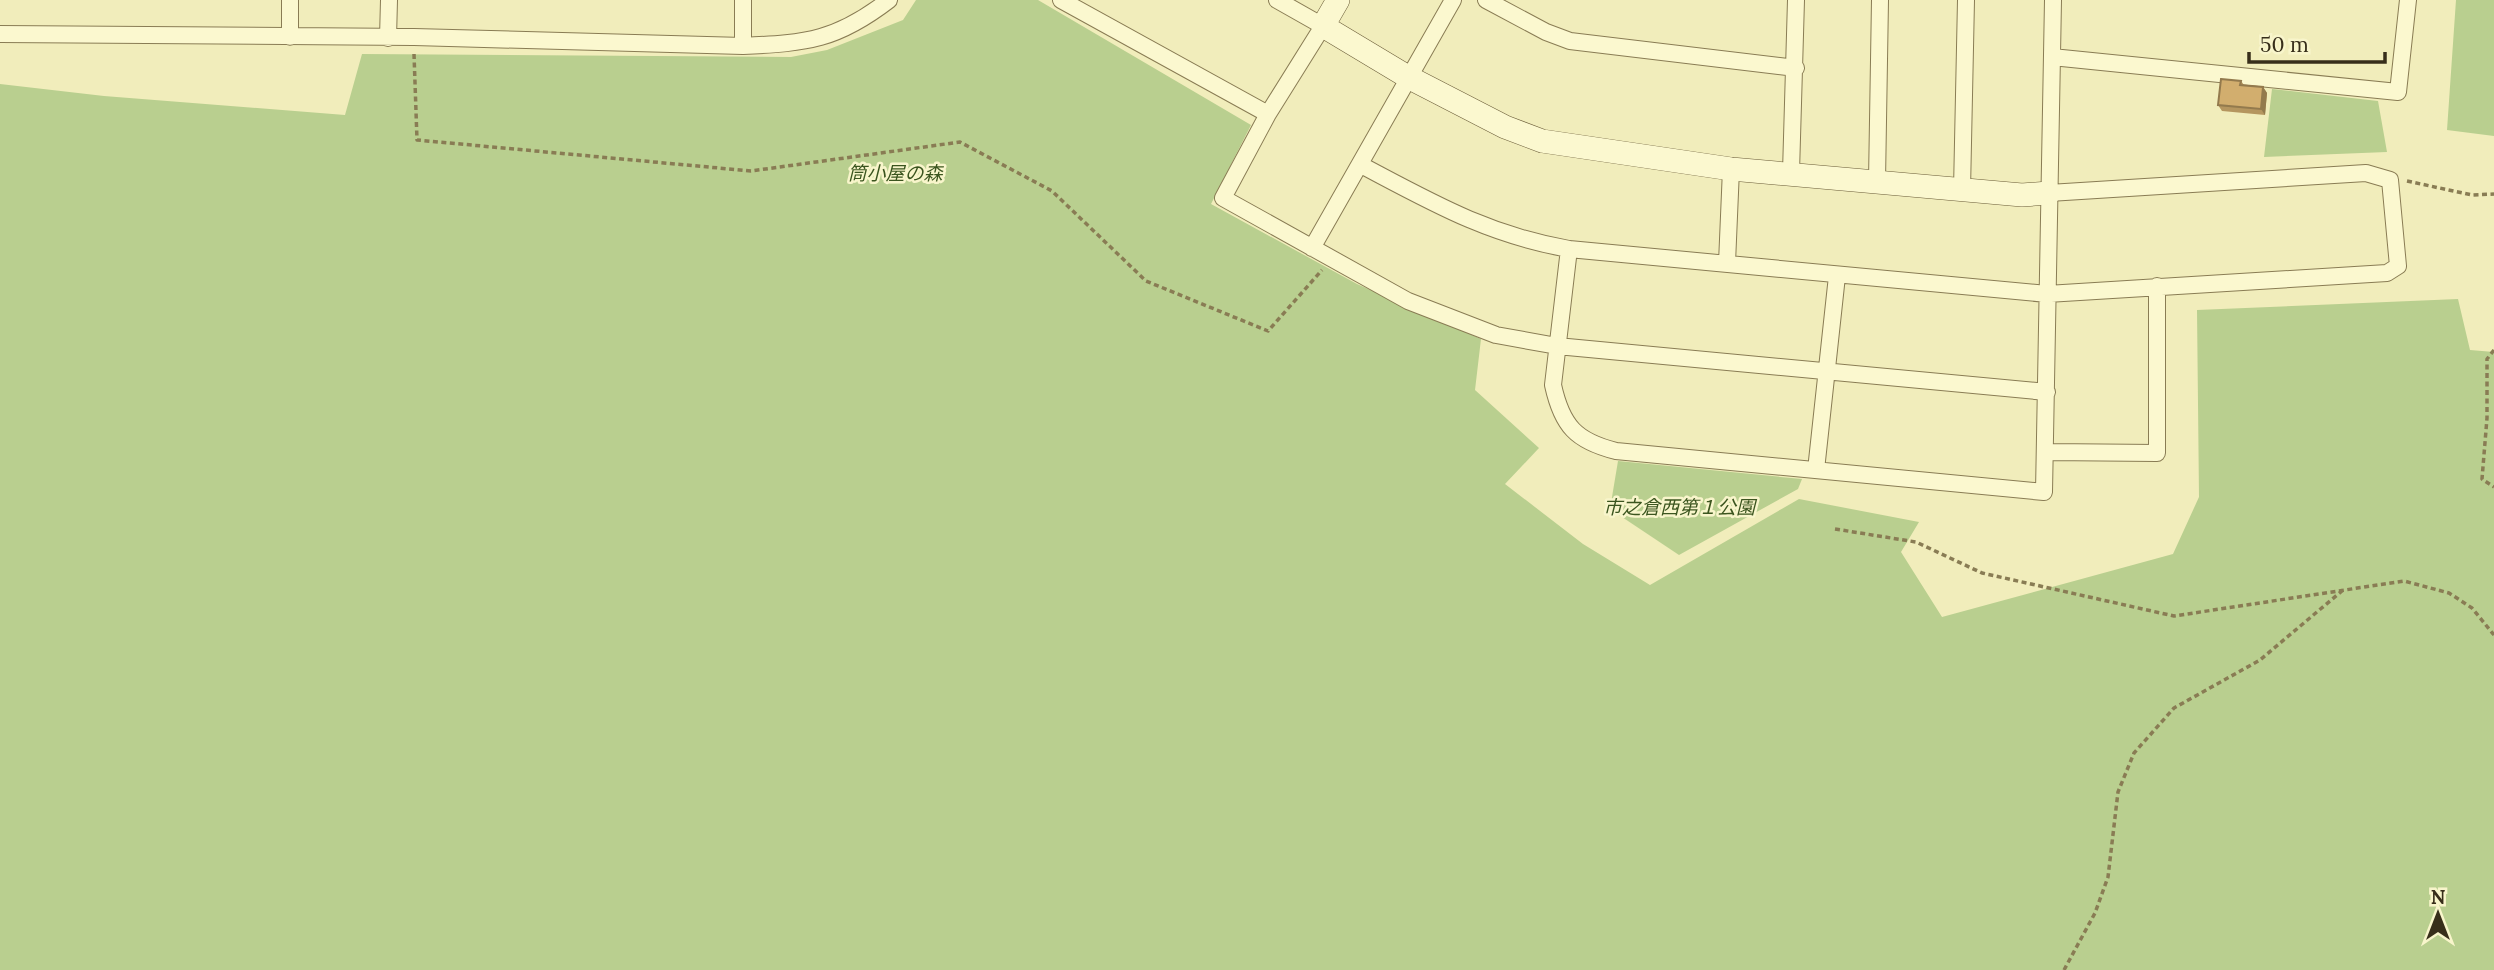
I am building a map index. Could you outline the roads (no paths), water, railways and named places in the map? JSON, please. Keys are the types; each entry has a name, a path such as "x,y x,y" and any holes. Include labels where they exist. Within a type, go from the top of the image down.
{"street":[{"path":"290,0 290,37"},
{"path":"388,38 389,0"},
{"path":"743,0 744,46"},
{"path":"0,34 414,37 744,46 793,44 827,37 860,22 889,0"},
{"path":"1061,0 1268,114"},
{"path":"1277,0 1408,77 1505,127 1542,141 1731,169 1791,172 2022,195 2365,173 2390,180 2398,265 2387,273 2047,294 1836,276 1541,245 1464,220 1361,165"},
{"path":"1338,0 1268,114 1223,198 1312,248 1408,301 1496,335 1557,346 2047,392"},
{"path":"1312,248 1453,0"},
{"path":"1486,0 1546,32 1570,41 1796,68"},
{"path":"1791,172 1796,0"},
{"path":"1877,181 1881,0"},
{"path":"1962,190 1966,0"},
{"path":"1569,250 1553,385 1557,406 1566,423 1586,442 1616,451 2044,492 2047,453 2047,294 2053,0"},
{"path":"2052,57 2398,92 2408,0"},
{"path":"1727,263 1731,169"},
{"path":"1816,470 1836,276"},
{"path":"2047,453 2157,453 2157,286"}],"park label":[{"name":"筒小屋の森","path":"895,173"},
{"name":"市之倉西第１公園","path":"1679,507"}]}
